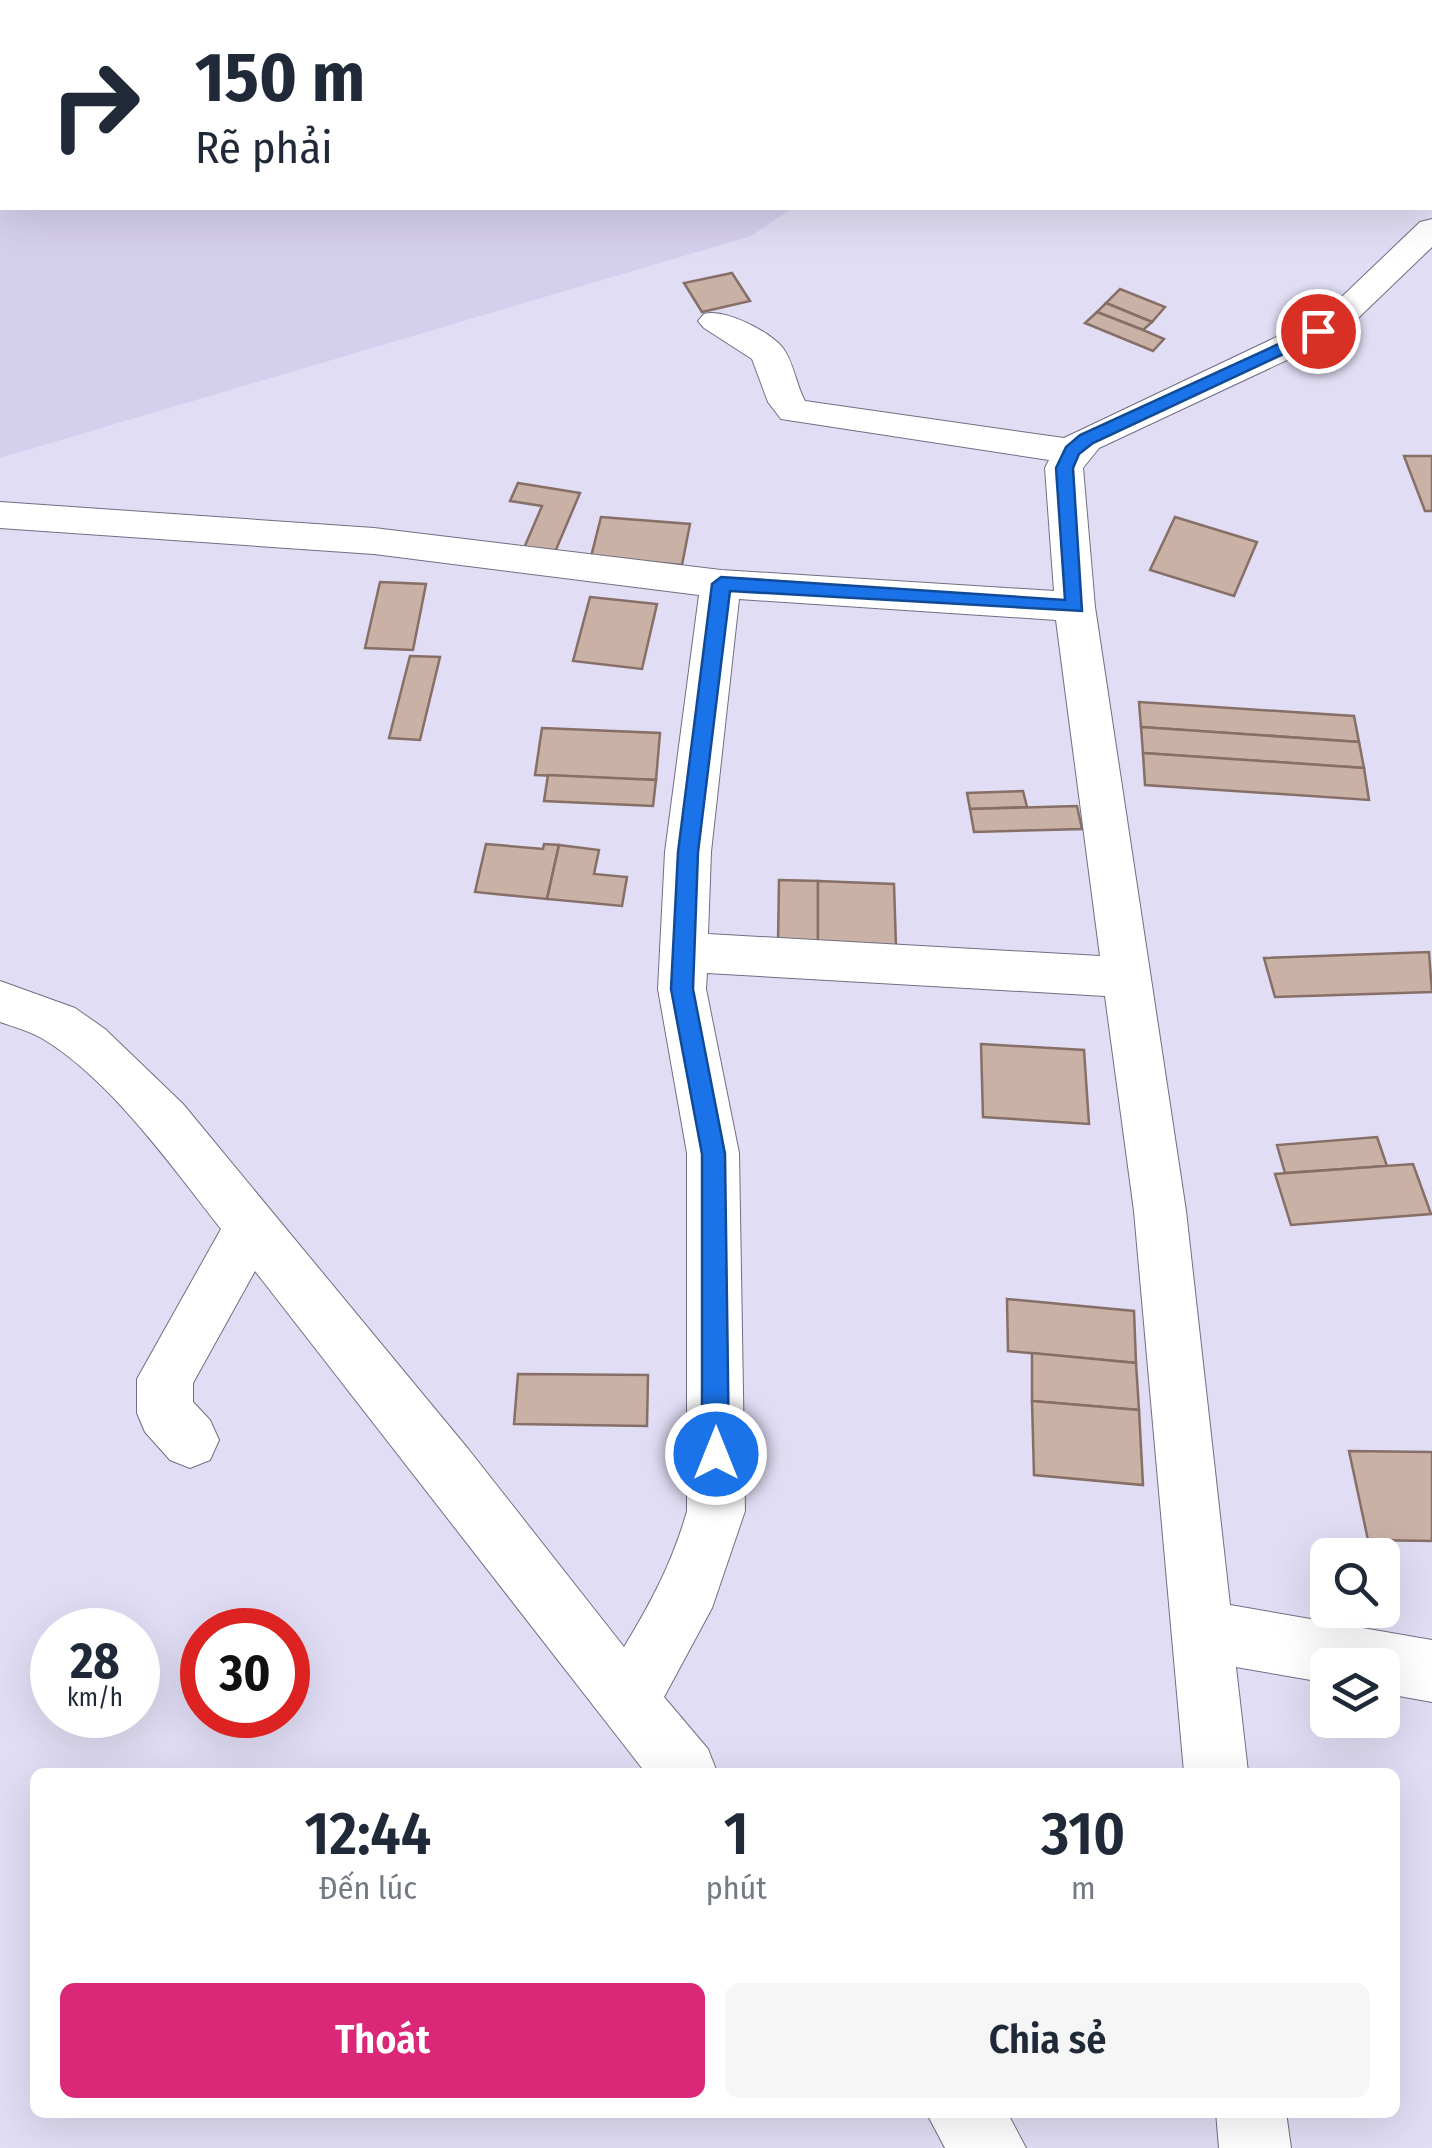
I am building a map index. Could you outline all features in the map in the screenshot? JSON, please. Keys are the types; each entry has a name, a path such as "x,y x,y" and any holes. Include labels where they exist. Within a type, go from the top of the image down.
{"street":[{"path":"1216,1768 1160,1211 1075,607 1064,468 1072,451 1086,439 1330,324 1432,229"},
{"path":"716,321 768,353 786,402 794,412 1072,451"},
{"path":"0,515 374,541 721,584 1075,607"},
{"path":"626,1700 682,1610 704,1562 716,1511 713,1154 682,989 688,852 721,584"},
{"path":"683,952 1127,977"},
{"path":"0,1001 58,1023 88,1044 165,1120 449,1470 682,1768"},
{"path":"190,1440 165,1413 164,1379 251,1227"},
{"path":"1200,1630 1432,1671"},
{"path":"966,2118 990,2148"},
{"path":"1252,2118 1254,2148"}],"shaded area":[{"path":"0,210 790,210 751,236 0,458"}],"building":[{"path":"732,273 750,301 702,312 684,283"},
{"path":"1120,289 1165,307 1152,322 1106,303"},
{"path":"1106,303 1152,322 1143,330 1097,312"},
{"path":"1097,312 1164,339 1153,351 1085,323"},
{"path":"1404,456 1432,456 1432,511 1425,511"},
{"path":"518,483 580,493 555,552 524,548 542,506 510,501"},
{"path":"601,517 690,524 682,565 591,557"},
{"path":"1175,517 1257,542 1234,596 1150,570"},
{"path":"380,582 426,584 413,650 365,648"},
{"path":"590,597 657,604 642,669 573,661"},
{"path":"410,656 440,657 420,740 389,738"},
{"path":"1139,702 1354,716 1359,742 1141,727"},
{"path":"1141,727 1359,742 1364,768 1143,753"},
{"path":"542,728 660,733 656,780 535,775"},
{"path":"1143,753 1364,768 1369,800 1145,785"},
{"path":"548,775 656,780 653,806 544,801"},
{"path":"1023,791 1027,807 970,809 967,793"},
{"path":"1077,806 1082,829 974,832 970,809"},
{"path":"486,844 543,849 544,844 559,845 547,899 475,892"},
{"path":"559,845 599,850 594,874 627,877 622,906 547,899"},
{"path":"779,880 818,881 818,945 778,943"},
{"path":"818,881 894,884 896,947 818,945"},
{"path":"1429,952 1432,992 1275,997 1264,958"},
{"path":"981,1044 1084,1050 1089,1124 983,1117"},
{"path":"1377,1137 1387,1166 1285,1173 1277,1145"},
{"path":"1413,1164 1431,1214 1291,1225 1275,1174"},
{"path":"1007,1299 1134,1311 1136,1363 1008,1351"},
{"path":"1032,1353 1136,1363 1139,1410 1032,1401"},
{"path":"518,1374 648,1375 647,1426 514,1424"},
{"path":"1032,1401 1139,1410 1143,1485 1034,1475"},
{"path":"1349,1451 1432,1452 1432,1541 1368,1538"}],"route":[{"path":"716,1454 713,1154 682,989 688,852 721,584 1075,607 1064,468 1072,451 1086,439 1318,331"}]}
